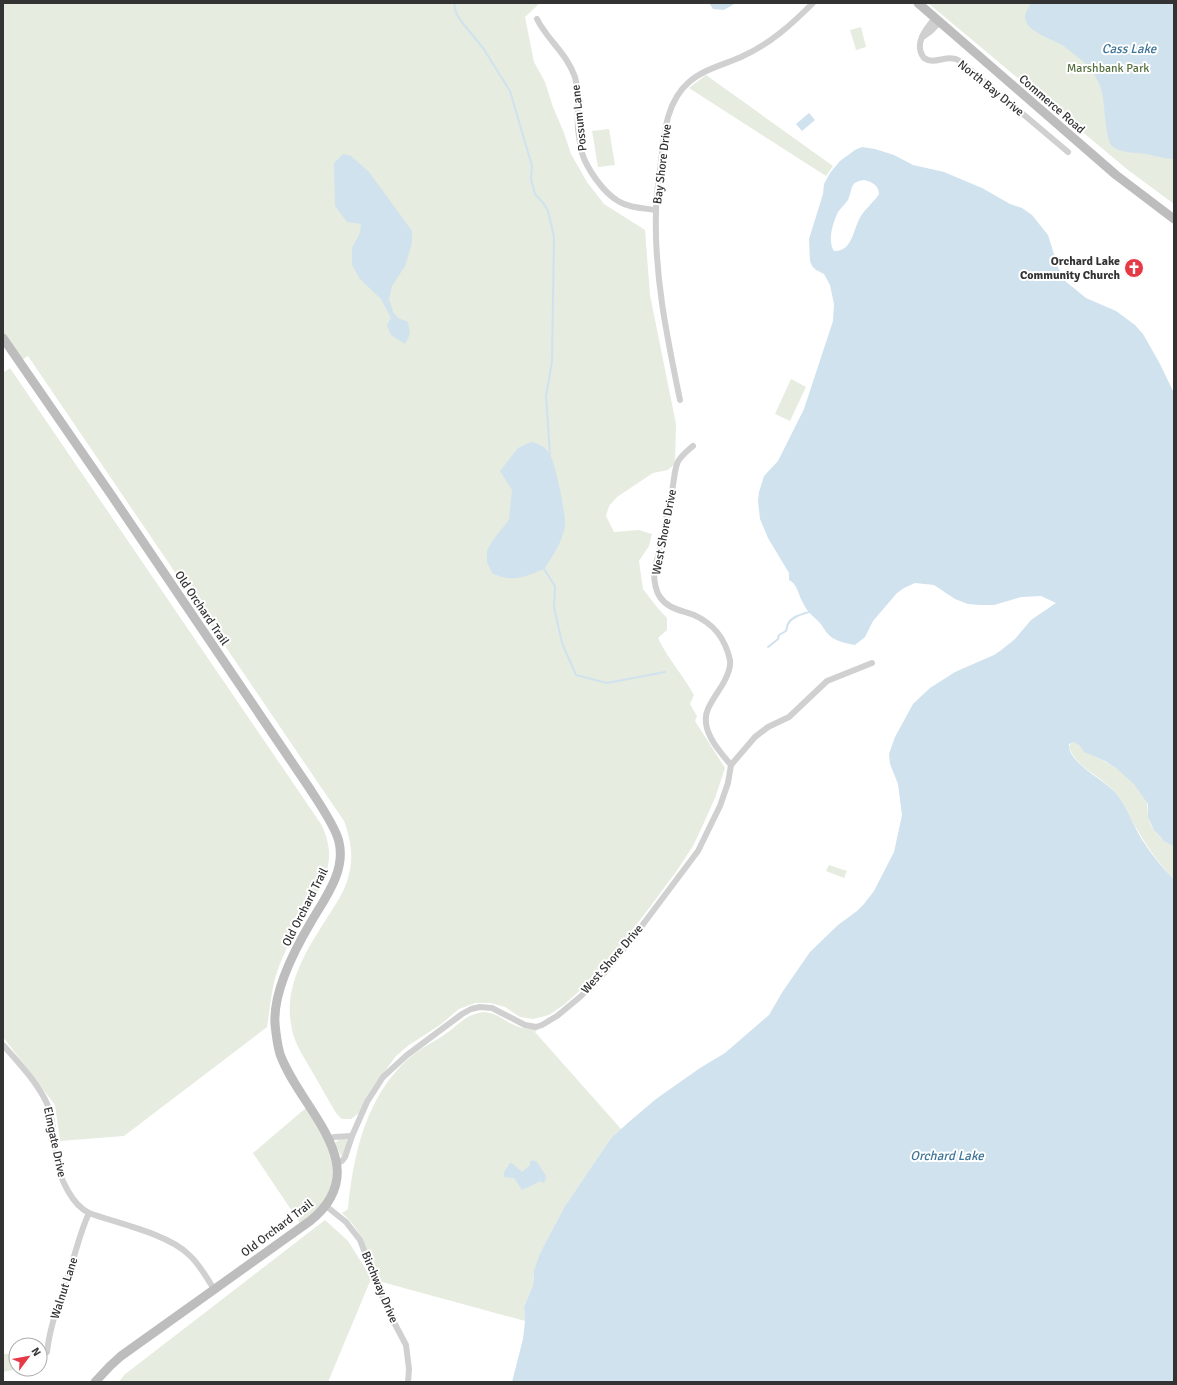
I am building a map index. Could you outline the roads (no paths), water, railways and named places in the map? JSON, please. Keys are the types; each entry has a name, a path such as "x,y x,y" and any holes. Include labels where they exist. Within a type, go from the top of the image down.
{"street":[{"name":"Bay Shore Drive","path":"680,400 665,330 657,252 656,210 665,126 676,98 683,88 708,70 741,57 774,39 813,3"},
{"name":"Commerce Road","path":"918,3 1112,172 1174,219"},
{"name":"Possum Lane","path":"537,19 543,30 564,55 571,67 578,90 578,128 582,152 596,180 618,201 633,207 656,210"},
{"name":"North Bay Drive","path":"937,20 931,31 921,38 920,50 924,59 932,61 952,58 960,61 1068,152"},
{"name":"Old Orchard Trail","path":"3,338 308,786 323,810 339,841 340,857 337,877 297,949 278,995 275,1022 277,1045 284,1064 328,1139 337,1158 337,1183 330,1199 326,1206 310,1221 121,1356 95,1382"},
{"name":"West Shore Drive","path":"337,1163 342,1162 345,1157 352,1136 367,1102 383,1076 407,1055 471,1009 480,1007 492,1008 525,1025 536,1027 557,1016 580,997 604,973 698,851 720,806 728,783 731,765 710,736 706,725 707,710 729,673 730,663 721,636 714,627 694,615 665,604 655,585 654,570 674,485 677,464 680,458 693,446"},
{"path":"731,765 755,737 789,717 827,681 872,663"},
{"name":"Elmgate Drive","path":"3,1045 16,1059 49,1107 61,1179 73,1200 88,1213 158,1236 181,1248 192,1257 214,1289"},
{"path":"328,1139 334,1137 352,1136"},
{"name":"Birchway Drive","path":"326,1206 355,1231 360,1240 388,1311 406,1345 408,1382"},
{"name":"Walnut Lane","path":"48,1341 51,1325 88,1213"}],"water":[{"path":"709,3 736,3 724,10 713,9"},
{"name":"Cass Lake","path":"1031,3 1174,3 1174,159 1147,154 1124,152 1112,146 1108,136 1102,93 1096,77 1086,64 1074,54 1062,45 1040,34 1029,26 1025,17 1026,11"},
{"path":"809,113 815,120 802,131 796,124"},
{"name":"Orchard Lake","path":"862,147 875,149 894,155 913,165 944,172 982,188 1010,204 1022,208 1032,215 1048,235 1058,267 1064,280 1086,298 1116,311 1135,325 1143,334 1174,393 1174,847 1164,841 1154,830 1148,817 1148,804 1134,784 1116,768 1105,761 1084,752 1079,745 1073,742 1069,744 1070,751 1080,764 1115,792 1144,843 1174,879 1174,1382 512,1382 523,1339 525,1321 524,1307 533,1285 534,1270 541,1251 565,1206 611,1138 656,1099 700,1068 725,1053 769,1015 783,991 810,952 838,925 857,911 874,891 894,852 902,815 898,784 890,764 889,754 895,737 913,704 930,688 955,672 1000,651 1015,639 1031,620 1056,603 1041,596 1021,597 994,605 968,604 955,599 934,585 915,583 897,593 873,621 865,637 855,645 836,640 830,636 808,611 796,586 789,580 789,573 768,538 760,519 758,501 759,492 764,476 778,461 804,409 833,321 834,304 830,285 824,274 812,266 810,261 809,239 823,194 824,184 830,173 840,161 855,150","holes":["864,180 876,186 879,194 861,216 849,244 845,248 834,251 831,237 838,212 848,200 854,184"]},
{"path":"343,154 351,156 369,172 412,231 412,243 405,266 392,286 389,299 393,312 398,318 408,322 410,334 405,344 391,335 387,325 391,318 381,299 360,279 352,265 352,248 360,233 361,224 347,222 335,206 334,163"},
{"path":"531,442 543,447 549,453 554,466 564,511 564,531 560,543 544,569 518,578 506,578 492,573 487,562 487,551 493,540 509,520 512,490 500,471 518,448"},
{"path":"532,1160 537,1162 546,1176 545,1182 543,1183 541,1181 522,1190 514,1178 504,1177 504,1172 510,1163 522,1172 530,1165"}],"waterway":[{"path":"454,3 456,13 461,21 483,48 510,91 532,166 531,179 535,194 548,211 554,237 552,362 546,396 550,454"},
{"path":"544,569 555,586 554,607 562,643 576,675 607,683 665,672"},
{"path":"768,647 778,639 779,635 786,631 788,624 792,619 809,612"}],"place":[{"name":"Orchard Lake Community Church","path":"1134,268"}],"park label":[{"name":"Marshbank Park","path":"1108,68"}]}
